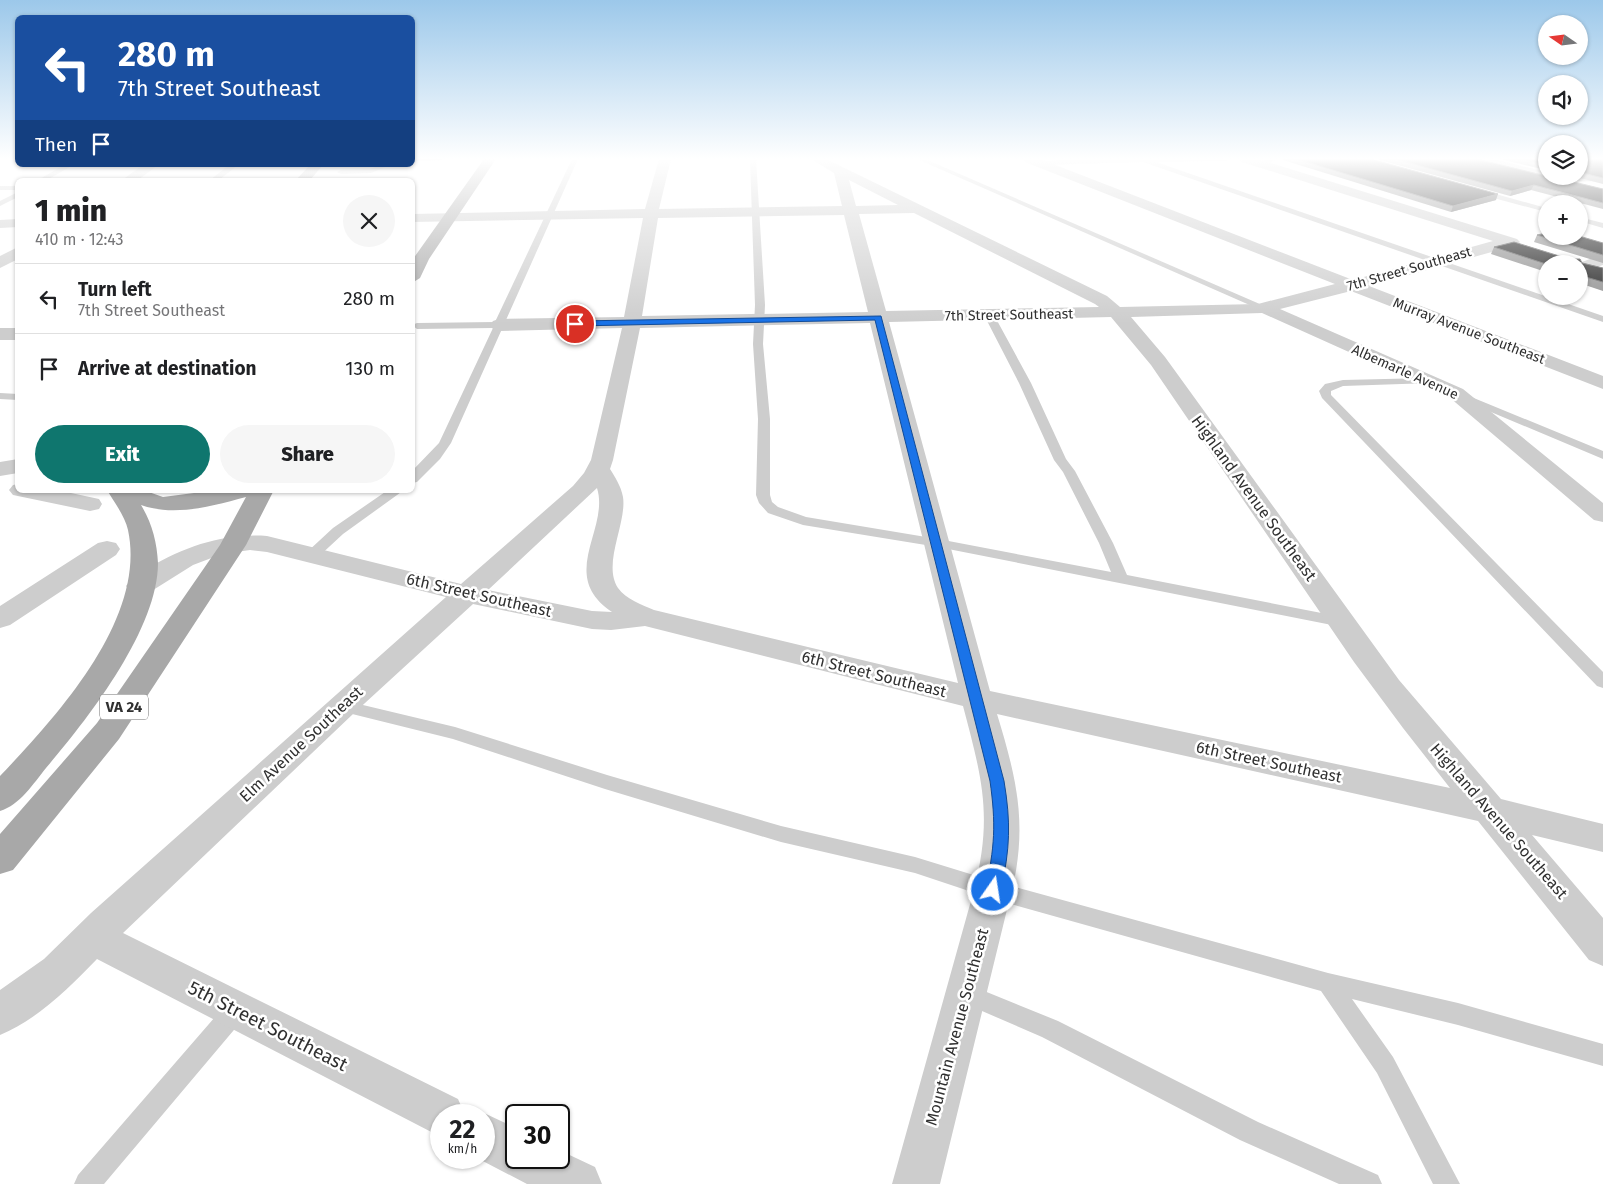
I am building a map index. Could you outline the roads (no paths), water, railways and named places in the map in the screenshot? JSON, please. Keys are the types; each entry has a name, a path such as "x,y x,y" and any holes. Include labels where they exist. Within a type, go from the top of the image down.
{"main road":[{"path":"415,272 421,259 451,214"},
{"name":"VA 24","path":"0,798 62,728 98,679 121,638 140,586 144,557 141,531 133,512 121,493"},
{"path":"128,493 161,504 207,500 234,493"},
{"name":"VA 24","path":"0,859 108,731 233,545 260,493"},
{"name":"VA 24","path":"233,545 252,527 275,493"}],"street":[{"path":"415,218 638,214"},
{"name":"Elm Avenue Southeast","path":"0,1015 58,972 105,925 342,706 582,491 598,469 602,460 632,323 651,214"},
{"name":"Mountain Avenue Southeast","path":"851,214 938,543 997,781 1003,817 1001,855 993,890 916,1184"},
{"name":"Highland Avenue Southeast","path":"929,214 1101,300 1118,312 1166,375 1342,622 1441,756 1537,864 1603,948"},
{"name":"Murray Avenue Southeast","path":"1171,214 1603,383"},
{"path":"1424,214 1527,246"},
{"path":"0,224 15,224"},
{"name":"7th Street Southeast","path":"499,325 1264,308 1510,241"},
{"path":"0,263 15,254"},
{"name":"Albemarle Avenue","path":"1264,308 1456,394 1603,515"},
{"path":"598,469 608,486 611,500 600,556 599,578 603,589 612,599 627,610 645,617"},
{"path":"4,472 4,485 15,489"},
{"path":"34,493 90,504"},
{"name":"6th Street Southeast","path":"140,586 175,563 198,554 233,545 259,543 467,594 592,620 611,621 645,617 977,699 1413,792 1489,812 1603,838"},
{"path":"1,617 107,549"},
{"name":"5th Street Southeast","path":"94,938 430,1109"},
{"path":"547,1169 578,1184"}],"lane":[{"path":"755,214 760,320 758,344 764,419 763,495 766,503 774,510 803,521 938,543 1342,622"},
{"path":"1048,214 1264,308"},
{"path":"1302,214 1603,319"},
{"path":"415,475 436,456 446,443 549,216"},
{"path":"1588,222 1603,226"},
{"path":"989,315 1025,383 1060,460 1069,471 1106,543 1121,579"},
{"path":"417,326 499,325"},
{"path":"1427,381 1336,384 1329,386 1325,391 1326,396 1603,682"},
{"path":"1456,394 1603,455"},
{"path":"0,396 15,398"},
{"path":"311,556 338,531 393,493"},
{"path":"342,706 455,733 605,782 781,834 915,865 993,890 1328,983 1458,1014 1603,1055"},
{"path":"1328,983 1385,1065 1447,1184"},
{"path":"966,993 1050,1029 1249,1132 1369,1184"},
{"path":"87,1184 236,1010"}]}
